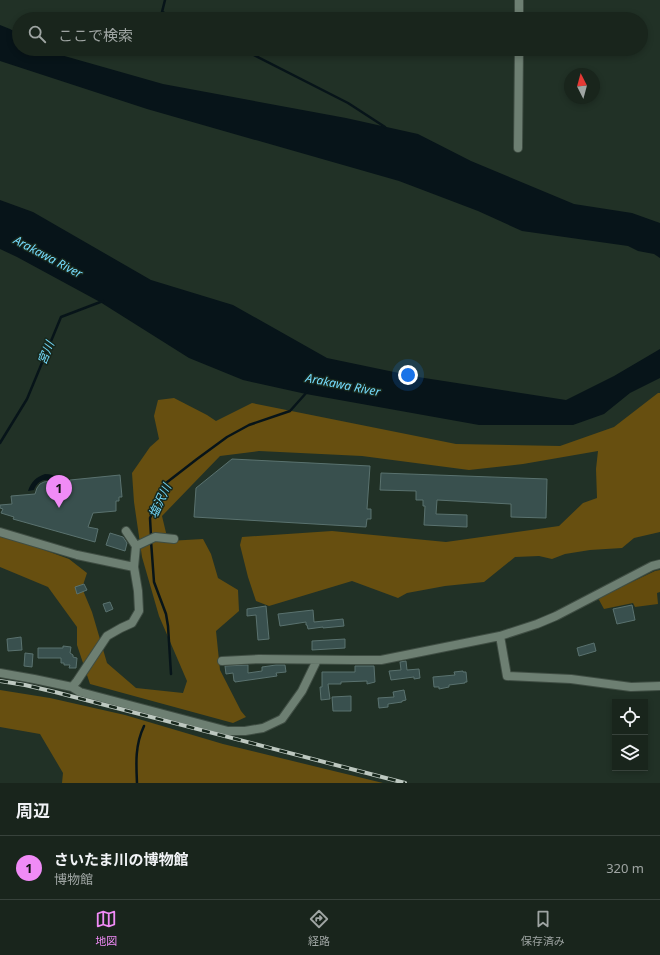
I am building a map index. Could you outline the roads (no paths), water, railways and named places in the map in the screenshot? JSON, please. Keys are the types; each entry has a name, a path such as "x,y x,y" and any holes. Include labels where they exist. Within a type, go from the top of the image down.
{"street":[{"path":"519,12 520,0"},
{"path":"518,148 519,56"},
{"path":"72,687 107,636 132,624 139,611 138,591 134,567 136,546 126,530"},
{"path":"0,532 77,555 134,567"},
{"path":"136,546 155,537 174,539"},
{"path":"222,661 258,659 381,660 500,636 556,616 652,566 660,564"},
{"path":"500,636 507,676 571,679 631,687 660,686"},
{"path":"0,674 72,687 80,692 228,731 245,731 263,728 282,719 302,691 317,660"}],"water":[{"path":"0,25 12,30 12,56 65,56 163,84 346,118 418,134 471,161 574,204 632,213 660,223 660,258 654,254 638,251 628,246 522,231 478,211 399,181 147,109 0,61"},
{"name":"Arakawa River","path":"0,200 33,212 151,280 233,305 327,358 418,377 566,400 614,376 660,349 660,378 630,393 604,414 573,425 479,425 306,394 243,380 189,358 100,302 0,249"},
{"path":"45,474 58,478 65,490 59,490 51,481 43,480 36,485 34,490 28,491 34,480"}],"waterway":[{"path":"162,12 165,0"},
{"path":"256,56 348,103 385,127"},
{"name":"宮川","path":"0,443 27,399 61,317 103,301"},
{"name":"塩沢川","path":"151,536 150,518 166,483 227,437 249,425 290,411 307,392"},
{"name":"塩沢川","path":"151,541 154,582 166,614 168,626 171,674"},
{"name":"塩沢川","path":"137,783 136,761 139,740 144,726"}],"railway":[{"path":"0,681 55,692 405,783"}],"place":[{"name":"さいたま川の博物館","path":"59,508"}]}
